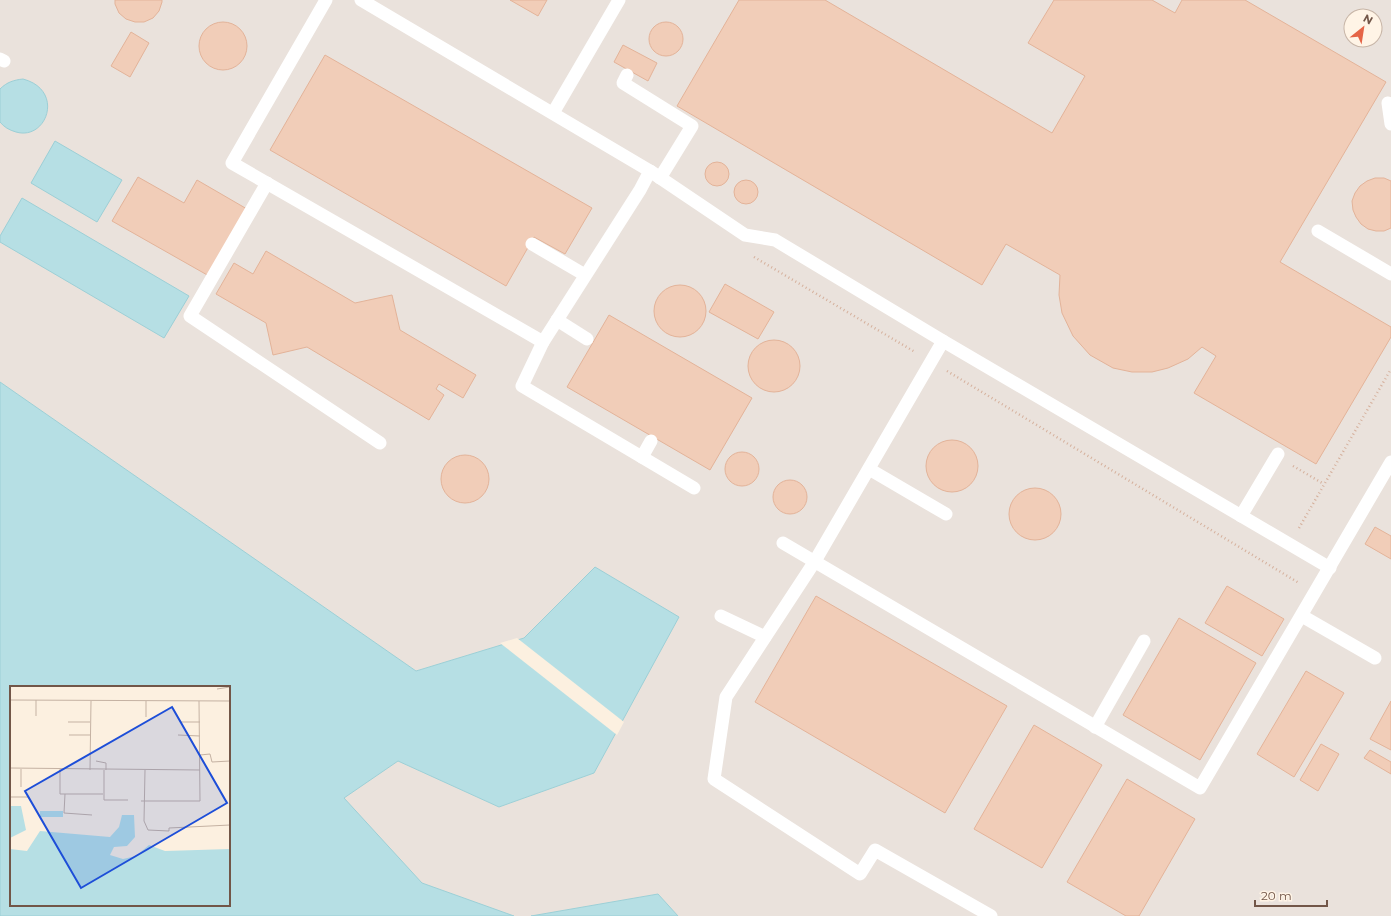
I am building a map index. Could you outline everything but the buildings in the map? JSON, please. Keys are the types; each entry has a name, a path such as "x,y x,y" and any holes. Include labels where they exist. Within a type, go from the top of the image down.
{"lane":[{"path":"326,0 232,163 543,342"},
{"path":"361,0 655,174 745,235 775,240 943,342 1330,568"},
{"path":"554,113 618,0"},
{"path":"627,75 622,83 692,126 655,174 640,190 543,342 522,386 694,488"},
{"path":"1388,103 1391,124"},
{"path":"267,183 190,316 380,442"},
{"path":"1318,231 1391,274"},
{"path":"532,244 585,275"},
{"path":"557,320 587,339"},
{"path":"943,342 815,560 726,697 714,779 860,874 874,850 991,916"},
{"path":"642,457 651,441"},
{"path":"1241,516 1278,454"},
{"path":"783,543 815,560 1200,788 1391,462"},
{"path":"869,469 946,514"},
{"path":"721,616 765,637"},
{"path":"1302,616 1375,658"},
{"path":"1095,727 1144,641"}],"path":[{"path":"1298,529 1391,369"},
{"path":"1289,471 1292,466 1324,484"}],"shaded area":[{"path":"0,0 1391,0 1391,916 678,916 658,894 531,916 514,916 422,883 343,798 398,761 499,807 594,773 678,617 595,567 524,638 416,671 0,382"}],"water":[{"path":"23,79 36,85 44,93 47,103 47,113 43,122 36,129 27,133 11,130 0,122 0,89 11,82"},
{"path":"55,141 122,180 97,222 31,183"},
{"path":"22,198 189,296 164,338 0,242 0,236"},
{"path":"0,382 416,671 524,638 595,567 679,617 594,773 499,807 398,761 344,798 422,883 514,916 0,916"},
{"path":"658,894 678,916 531,916"}],"pier":[{"path":"517,638 624,722 617,735 500,643"}]}
